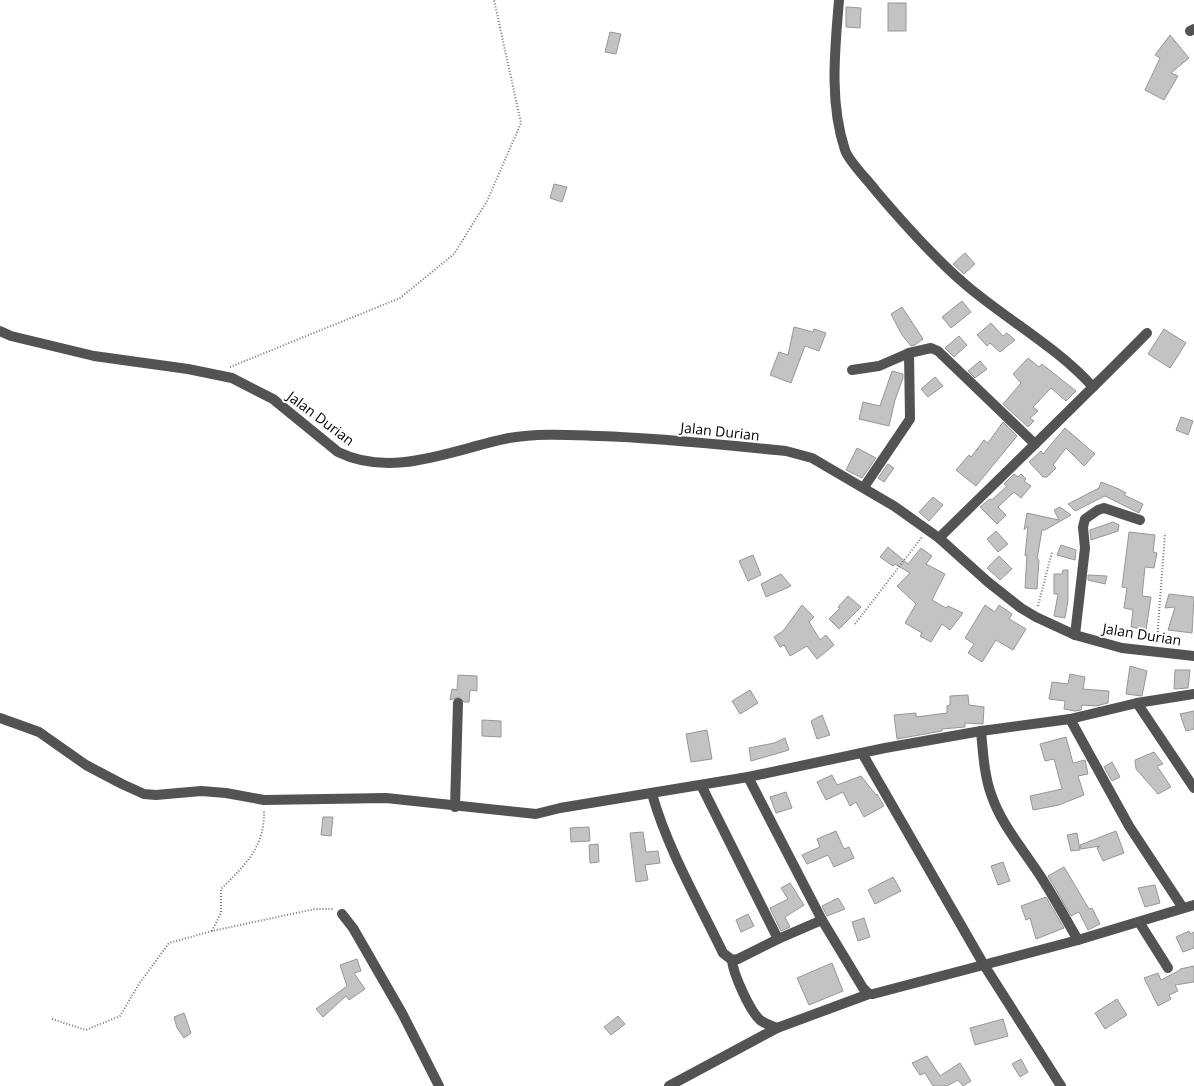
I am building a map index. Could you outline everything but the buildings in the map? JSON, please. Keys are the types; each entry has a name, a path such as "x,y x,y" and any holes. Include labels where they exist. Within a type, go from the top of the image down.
{"street":[{"path":"839,0 834,79 837,112 846,152 901,220 943,264 967,286 1058,355 1093,387"},
{"name":"Jalan Durian","path":"0,331 11,336 94,356 214,373 232,378 273,399 338,452 348,457 369,462 410,461 442,456 495,441 543,434 641,437 798,454 812,458 864,487 894,506 939,538 988,582 1021,608 1036,617 1075,635 1122,648 1194,656"},
{"path":"939,538 1147,333"},
{"path":"852,370 879,366 909,353 931,348 938,351 1035,444"},
{"path":"864,487 910,419 909,353"},
{"path":"1075,635 1085,548 1082,527 1085,519 1098,510 1104,508 1140,520"},
{"path":"0,718 38,732 86,765 144,794 156,795 201,791 226,793 264,800 386,798 455,807 536,814 560,808 748,777 862,753 981,731 1070,718 1137,703 1194,694"},
{"path":"455,807 458,703"},
{"path":"1137,703 1194,788"},
{"path":"1070,718 1129,826 1183,908"},
{"path":"981,731 986,775 990,794 1014,840 1039,874 1078,940"},
{"path":"862,753 984,965 1061,1086"},
{"path":"748,777 822,920 856,976 869,994"},
{"path":"701,785 778,939"},
{"path":"652,794 658,817 676,860 723,953 732,960 735,973 748,1002 759,1019 777,1028"},
{"path":"669,1086 777,1028 869,994 877,994 1078,940 1194,905"},
{"path":"342,914 353,928 402,1013 440,1086"},
{"path":"732,960 748,955 778,939 822,920"},
{"path":"1139,922 1168,968"}],"path":[{"path":"214,373 400,298 454,254 487,201 521,123 494,0"},
{"path":"855,624 927,530"},
{"path":"1156,652 1165,533"},
{"path":"1036,617 1052,552"},
{"path":"212,931 221,913 220,889 247,863 257,847 265,825 264,800"},
{"path":"52,1019 86,1030 120,1016 139,984 169,943 212,931 315,909 331,908 342,914"}]}
